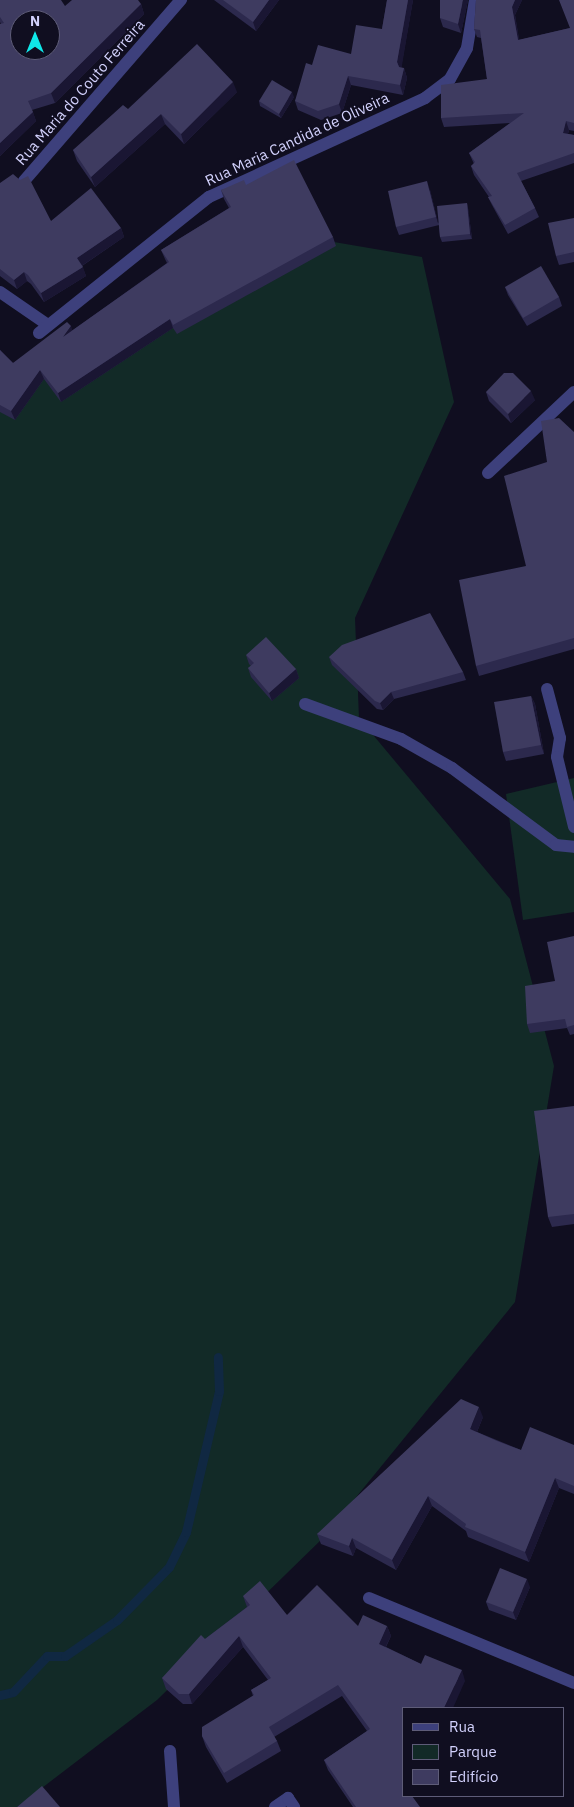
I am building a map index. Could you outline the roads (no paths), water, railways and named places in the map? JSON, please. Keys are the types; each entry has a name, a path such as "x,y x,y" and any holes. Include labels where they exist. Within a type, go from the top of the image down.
{"street":[{"name":"Rua Maria do Couto Ferreira","path":"24,181 181,0"},
{"name":"Rua Maria Candida de Oliveira","path":"0,292 44,329 209,198 425,98 450,79 467,48 475,0"},
{"path":"488,473 574,392"},
{"path":"547,690 560,738 557,757 574,827"},
{"path":"305,704 401,739 452,768 556,845 574,846"},
{"path":"369,1598 574,1683"},
{"path":"170,1751 174,1807"},
{"path":"275,1807 288,1798 294,1807"}],"waterway":[{"path":"0,1695 13,1692 47,1656 65,1656 117,1620 169,1567 186,1532 219,1391 218,1357"}]}
